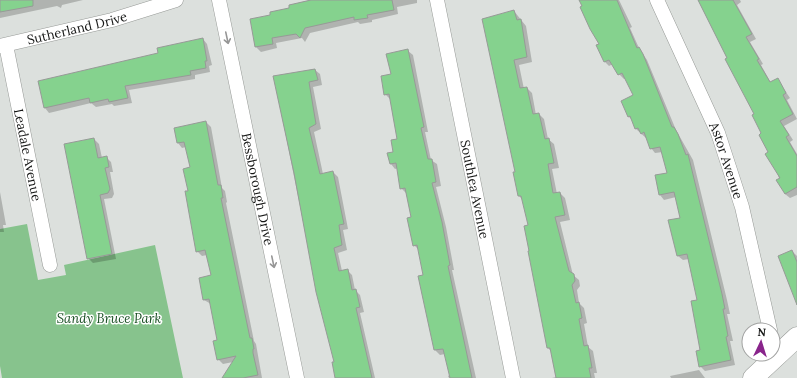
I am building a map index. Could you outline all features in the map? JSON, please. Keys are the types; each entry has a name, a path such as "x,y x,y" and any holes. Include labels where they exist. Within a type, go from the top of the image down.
{"street":[{"name":"Sutherland Drive","path":"3,45 112,20 176,0"},
{"name":"Bessborough Drive","path":"220,0 297,378"},
{"name":"Southlea Avenue","path":"437,0 513,378"},
{"name":"Astor Avenue","path":"657,0 718,133 742,207 768,322"},
{"name":"Leadale Avenue","path":"3,45 50,265"},
{"path":"781,345 797,337"},
{"path":"753,378 765,362"}],"green space":[{"name":"Sandy Bruce Park","path":"27,224 38,280 66,275 64,265 155,245 183,378 2,378 0,366 0,229"}],"building":[{"path":"0,0 33,0 33,6 0,12"},
{"path":"311,0 392,0 394,10 367,15 368,18 354,20 354,17 305,28 300,38 296,34 272,38 273,44 255,47 250,19 270,15 270,12 289,8 289,5"},
{"path":"579,0 617,0 637,48 639,47 643,54 672,127 674,127 678,134 686,155 688,154 722,294 728,336 726,337 731,360 699,367 696,351 700,350 691,301 697,300 687,254 677,256 668,220 680,218 674,192 659,195 655,175 667,173 660,147 650,149 644,132 641,134 638,128 635,129 630,116 628,117 621,101 633,95 622,73 618,75 609,60 604,62 596,45 599,44 580,7 582,6"},
{"path":"698,0 733,0 752,34 746,37 759,59 757,60 770,82 778,78 786,93 783,95 793,114 780,121 789,135 786,137 797,156 797,187 785,194 776,180 780,178 765,154 768,152 759,135 761,133 752,115 754,114 725,59 727,58"},
{"path":"514,10 517,20 521,19 527,57 514,60 520,88 527,87 533,114 539,113 545,139 549,138 554,163 548,164 553,193 560,192 565,215 555,217 569,271 574,274 575,281 572,285 576,303 579,302 582,318 579,319 584,346 588,345 592,368 589,368 591,378 556,378 550,348 547,348 524,226 528,225 521,196 518,196 513,172 515,172 482,19"},
{"path":"203,38 207,61 205,61 206,68 190,71 191,75 125,86 128,98 109,102 108,99 90,103 89,98 44,108 38,81 158,53 157,48"},
{"path":"408,49 424,127 421,128 428,159 432,159 436,182 432,183 442,222 450,265 448,266 472,378 450,378 443,349 434,350 418,276 423,275 417,245 413,246 407,218 411,217 405,188 400,189 396,163 390,164 387,153 393,152 391,140 397,139 389,94 384,95 381,76 391,74 386,54"},
{"path":"315,69 318,80 309,82 316,124 309,128 320,174 333,171 344,224 339,225 342,245 334,248 339,271 348,269 352,290 356,289 360,307 356,308 372,378 335,378 332,362 334,362 316,292 294,173 273,76"},
{"path":"206,121 218,185 221,185 223,198 221,198 250,338 252,338 254,349 253,353 258,375 243,378 222,378 236,356 217,360 213,341 217,340 209,299 203,300 199,278 211,275 205,250 196,252 185,191 188,191 183,169 190,167 184,142 177,143 174,128"},
{"path":"94,138 98,158 107,156 109,167 105,168 110,189 108,193 100,195 112,254 87,259 64,144"},
{"path":"792,250 797,262 797,305 778,256"}]}
